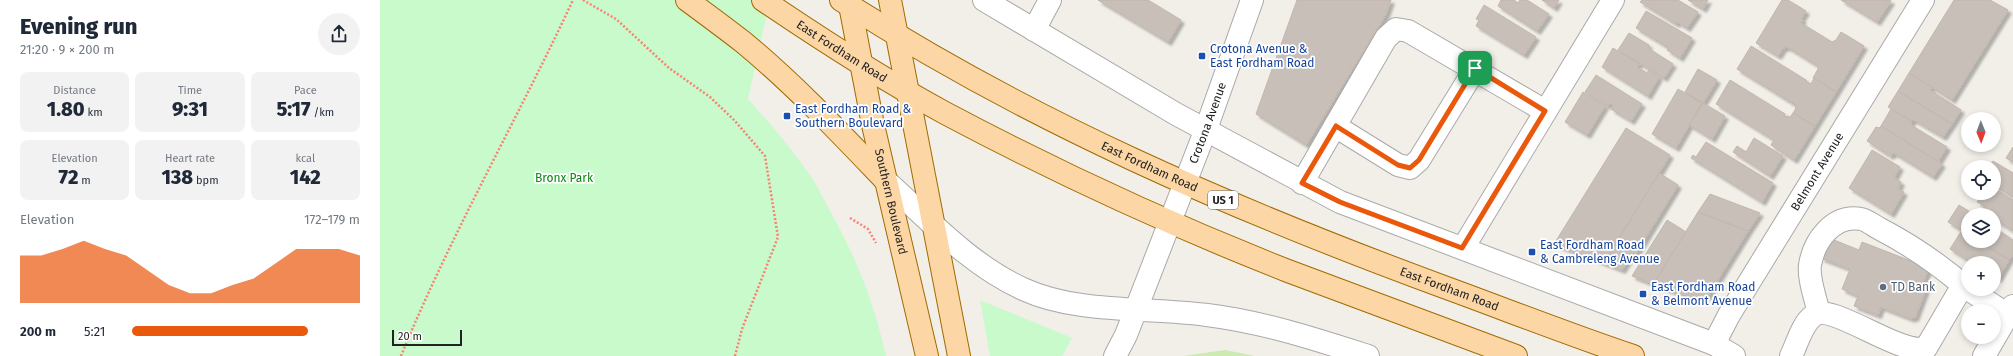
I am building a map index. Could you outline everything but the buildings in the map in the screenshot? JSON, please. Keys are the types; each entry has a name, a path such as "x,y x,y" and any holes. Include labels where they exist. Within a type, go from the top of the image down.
{"main road":[{"path":"687,0 743,42 771,66 832,125 886,181"},
{"name":"East Fordham Road","path":"763,0 874,72 944,113 1094,187 1220,243 1289,271 1516,356"},
{"name":"East Fordham Road","path":"841,0 935,58 993,89 1124,155 1196,188 1326,243 1634,356"},
{"name":"Southern Boulevard","path":"849,0 886,181 927,356"},
{"path":"890,0 959,356"}],"street":[{"path":"984,0 1011,8 1034,30 1176,114 1206,129 1302,183 1340,202 1714,344 1734,356"},
{"path":"1034,30 1050,0"},
{"name":"Crotona Avenue","path":"1115,356 1126,335 1206,129 1252,0"},
{"path":"1462,248 1613,0"},
{"name":"Belmont Avenue","path":"1714,344 1729,314 1923,0"},
{"path":"1302,183 1386,38 1396,29 1408,31 1475,68 1545,111"},
{"path":"1336,126 1398,165 1410,168 1419,160 1475,68"},
{"path":"886,181 933,224 990,270 1023,289 1043,297 1074,305 1170,311 1248,321 1308,337 1368,356"},
{"path":"1819,313 1810,266 1825,232 1832,225 1848,219 1861,219 1893,236 1940,266 1961,283"},
{"path":"1791,356 1808,321 1812,316 1819,313 1833,317 1895,346 1909,350 1921,351 1926,348 1961,295"},
{"path":"1982,296 2010,311 1984,356"}],"path":[{"path":"401,356 427,294 538,74 573,0"},
{"path":"583,0 616,19 669,68 710,97 735,120 765,156 778,238 742,329 735,356"}],"green space":[{"name":"Bronx Park","path":"380,0 770,0 748,99 772,126 810,175 839,227 856,262 870,298 886,356 380,356"},
{"path":"980,300 1072,338 1062,356 990,356"},
{"path":"1225,350 1255,356 1183,356"}],"place":[{"name":"Crotona Avenue & East Fordham Road","path":"1202,56"},
{"name":"East Fordham Road & Southern Boulevard","path":"787,116"},
{"name":"East Fordham Road & Cambreleng Avenue","path":"1532,252"},
{"name":"TD Bank","path":"1883,287"},
{"name":"East Fordham Road & Belmont Avenue","path":"1643,294"}],"route":[{"path":"1475,68 1545,111 1462,248 1340,202 1302,183 1336,126 1398,165 1410,168 1419,160 1475,68"}]}
